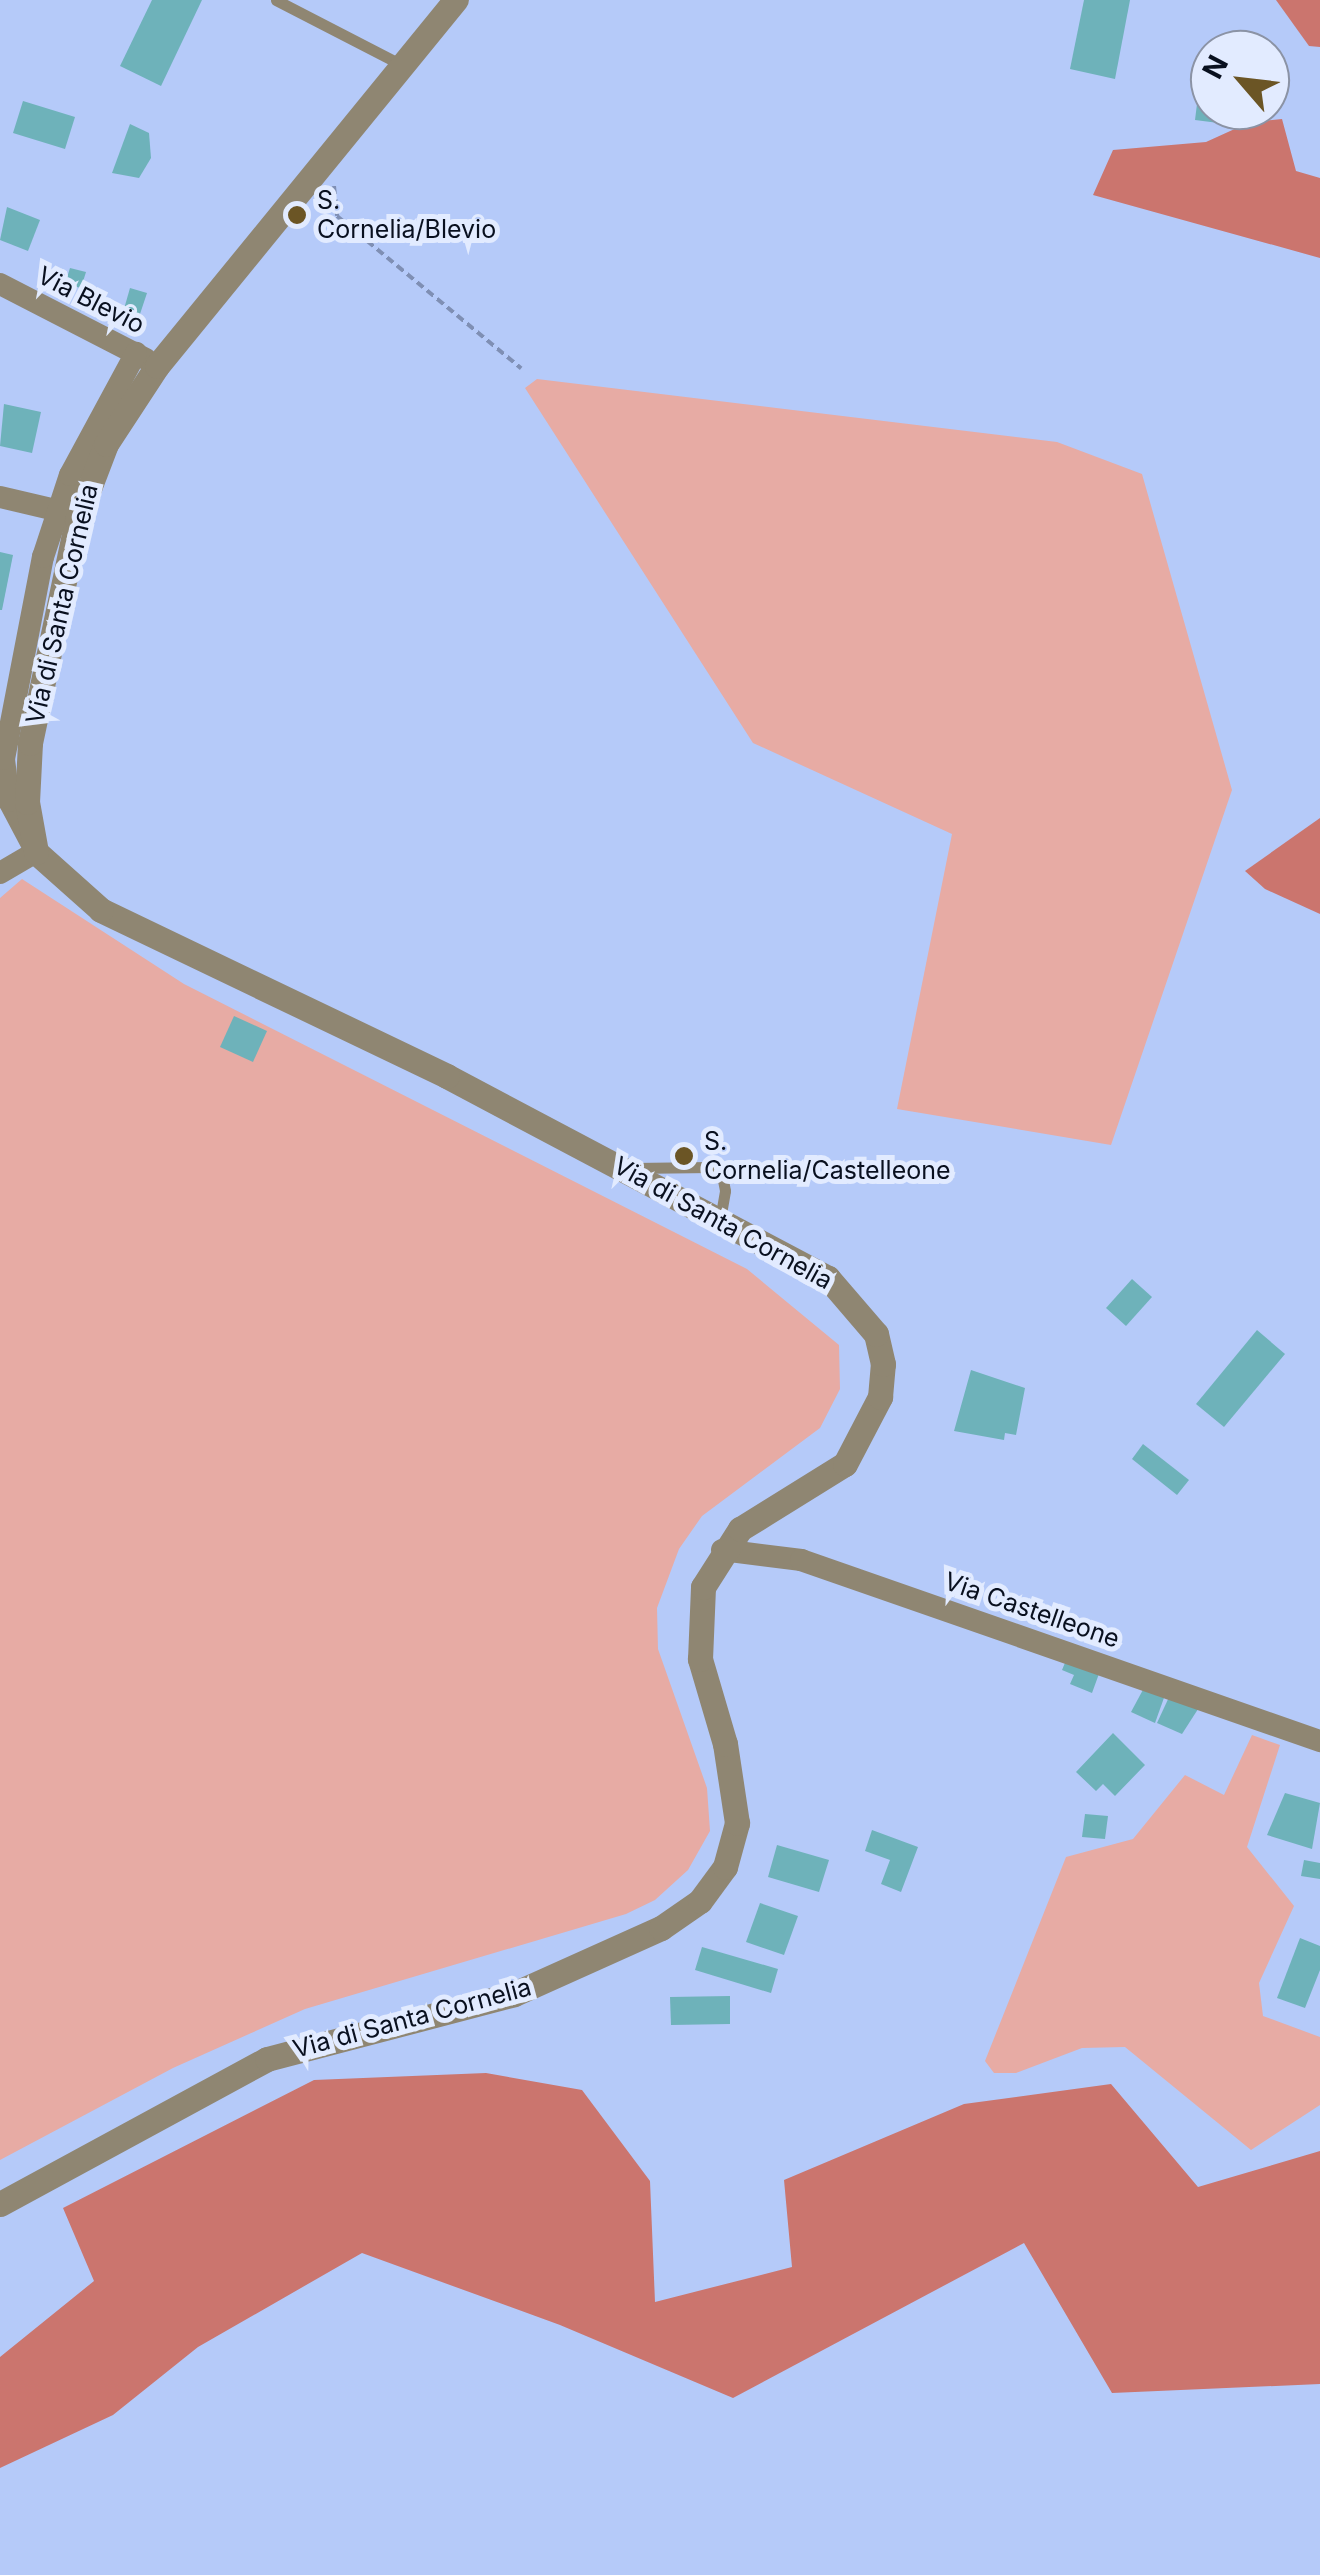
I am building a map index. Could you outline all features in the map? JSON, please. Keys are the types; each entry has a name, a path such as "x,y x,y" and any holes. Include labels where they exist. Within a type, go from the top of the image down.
{"street":[{"name":"Via di Santa Cornelia","path":"0,2204 268,2059 514,1994 661,1928 700,1902 726,1868 736,1824 730,1767 698,1639 700,1599 722,1550 750,1521 845,1464 873,1419 883,1364 871,1324 838,1285 625,1168 114,917 74,892 36,852 5,788 7,695 56,510 100,412 312,175 456,0"},
{"name":"Via Blevio","path":"0,284 146,360"},
{"name":"Via di Santa Cornelia","path":"36,852 27,802 30,743 77,520 106,444 146,360"},
{"path":"0,496 56,510"},
{"path":"0,873 36,852"},
{"name":"Via Castelleone","path":"722,1550 801,1560 1320,1742"}],"lane":[{"path":"276,0 402,66"},
{"path":"625,1168 710,1167 722,1175 725,1191 720,1218"}],"path":[{"path":"312,175 334,186 334,207 348,226 521,368"}],"shaded area":[{"path":"1276,0 1320,0 1320,47 1309,46"},
{"path":"1232,130 1285,130 1296,171 1320,178 1320,258 1093,195 1113,150 1206,142"},
{"path":"537,379 1057,442 1142,474 1232,790 1111,1145 897,1109 952,834 753,743 525,388"},
{"path":"1320,818 1320,914 1265,889 1245,871"},
{"path":"22,879 184,984 747,1269 839,1345 840,1389 820,1428 702,1516 679,1549 657,1608 658,1649 707,1788 710,1831 688,1870 655,1900 626,1914 305,2009 173,2068 0,2160 0,898"},
{"path":"1252,1735 1280,1745 1247,1847 1294,1906 1259,1983 1263,2016 1320,2037 1320,2105 1251,2150 1125,2047 1082,2048 1016,2073 994,2073 985,2061 1066,1857 1133,1839 1185,1775 1224,1795"},
{"path":"486,2073 582,2090 650,2181 655,2302 792,2267 784,2180 964,2104 1111,2084 1198,2187 1320,2151 1320,2384 1112,2393 1024,2243 733,2398 560,2325 362,2253 198,2347 113,2415 0,2468 0,2357 94,2281 63,2208 314,2080"}],"building":[{"path":"152,0 202,0 161,86 120,66"},
{"path":"1084,0 1130,0 1115,79 1070,69"},
{"path":"23,101 75,117 65,149 13,133"},
{"path":"130,124 149,133 151,158 139,178 112,173"},
{"path":"7,207 40,220 28,251 0,240"},
{"path":"70,268 86,272 81,288 65,284"},
{"path":"130,288 147,293 140,314 124,309"},
{"path":"4,404 41,412 32,453 0,446"},
{"path":"0,552 13,555 2,610 0,610"},
{"path":"234,1016 267,1031 253,1062 220,1047"},
{"path":"1132,1279 1152,1297 1126,1326 1106,1308"},
{"path":"1257,1330 1285,1354 1224,1427 1196,1404"},
{"path":"971,1370 1025,1388 1016,1435 1005,1433 1004,1440 954,1431"},
{"path":"1143,1444 1189,1480 1177,1495 1132,1459"},
{"path":"1067,1658 1100,1671 1092,1693 1070,1684 1074,1675 1062,1670"},
{"path":"1145,1686 1165,1695 1155,1723 1131,1712"},
{"path":"1170,1695 1200,1706 1182,1734 1157,1723"},
{"path":"1113,1733 1145,1765 1115,1796 1103,1784 1096,1791 1076,1772"},
{"path":"1285,1793 1320,1803 1312,1849 1267,1835"},
{"path":"1085,1814 1108,1816 1105,1839 1082,1837"},
{"path":"872,1830 918,1847 901,1892 881,1884 890,1860 865,1851"},
{"path":"777,1845 829,1860 819,1892 768,1877"},
{"path":"1304,1860 1320,1863 1320,1879 1301,1876"},
{"path":"760,1903 798,1916 784,1955 746,1942"},
{"path":"1300,1938 1320,1946 1320,1970 1305,2008 1277,1998"},
{"path":"702,1947 778,1969 771,1993 695,1970"},
{"path":"730,1996 730,2024 671,2025 670,1997"}],"place":[{"name":"S. Cornelia/Blevio","path":"297,215"},
{"name":"S. Cornelia/Castelleone","path":"684,1156"}]}
